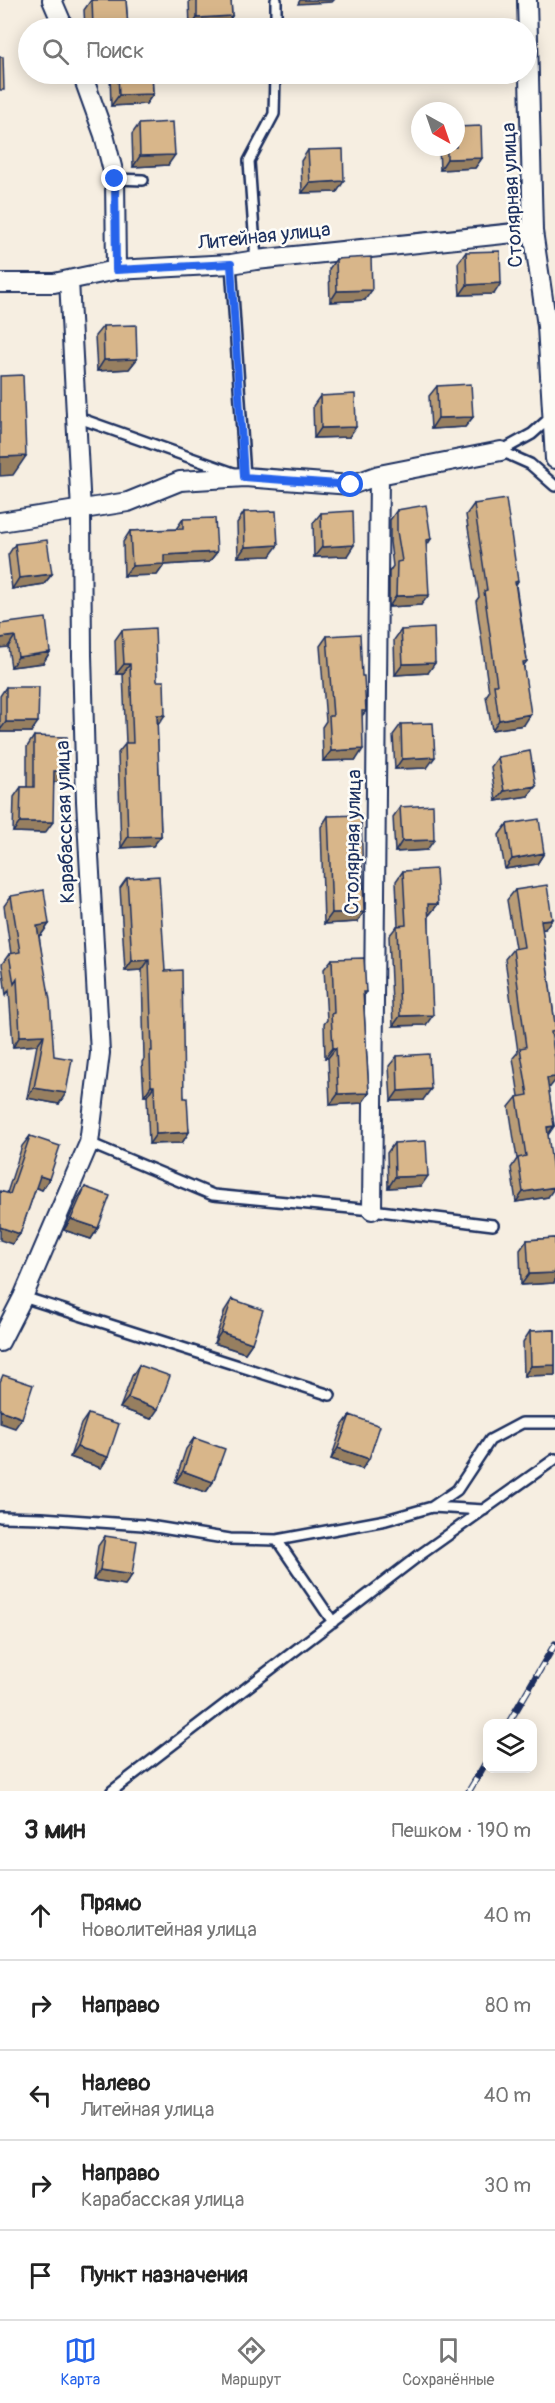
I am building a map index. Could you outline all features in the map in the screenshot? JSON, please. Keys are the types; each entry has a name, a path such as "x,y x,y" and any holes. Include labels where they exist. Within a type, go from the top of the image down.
{"street":[{"path":"52,0 60,18"},
{"name":"Столярная улица","path":"527,0 527,18"},
{"path":"86,84 104,135 115,179 116,270"},
{"name":"Столярная улица","path":"529,84 532,231 547,326 555,459"},
{"name":"Литейная улица","path":"0,283 54,283 116,270 231,264 532,231"},
{"name":"Карабасская улица","path":"0,1342 89,1143 100,1053 86,801 81,511 69,280"},
{"path":"0,522 128,502 180,481 244,477 351,485 379,475 501,450"},
{"name":"Столярная улица","path":"372,1210 379,475"}],"lane":[{"path":"276,0 276,18"},
{"path":"256,260 249,161 274,114 275,84"},
{"path":"115,179 143,180"},
{"path":"76,417 244,477 231,264"},
{"path":"501,450 532,434 551,417"},
{"path":"501,450 530,464 555,486"},
{"path":"89,1143 213,1195 372,1210 494,1226"},
{"path":"22,1297 330,1395"},
{"path":"0,1517 143,1526 230,1539 277,1540 386,1520 432,1507 457,1490 490,1440 522,1423 555,1423"},
{"path":"112,1791 333,1622 555,1459"},
{"path":"432,1507 484,1510"},
{"path":"277,1540 333,1622"}],"building":[{"path":"92,0 126,0 127,18 93,18"},
{"path":"197,0 231,0 232,16 197,18"},
{"path":"0,57 3,57 4,90 0,90"},
{"path":"118,84 152,84 153,94 119,95"},
{"path":"173,122 175,155 140,156 139,124"},
{"path":"481,126 482,158 447,159 447,156 465,156 465,127"},
{"path":"343,149 344,181 310,183 308,150"},
{"path":"500,251 501,283 467,285 466,252"},
{"path":"371,257 372,290 337,291 336,259"},
{"path":"136,325 137,359 104,360 103,326"},
{"path":"23,375 26,456 0,457 0,376"},
{"path":"471,384 473,417 438,418 437,386"},
{"path":"355,394 356,427 321,428 320,396"},
{"path":"506,499 518,581 515,582 527,661 523,662 531,714 499,720 494,685 497,685 484,591 487,590 474,504"},
{"path":"426,505 431,539 426,540 429,595 396,596 397,562 402,561 397,531 397,510"},
{"path":"276,511 278,545 245,547 244,512"},
{"path":"353,511 354,545 322,547 321,513"},
{"path":"215,518 217,552 164,555 164,564 132,566 130,531 183,529 183,519"},
{"path":"47,540 52,574 19,578 15,544"},
{"path":"46,618 50,652 18,657 15,636 0,638 0,624"},
{"path":"155,628 157,681 164,681 165,715 157,715 161,836 128,837 125,743 133,743 130,664 124,664 122,630"},
{"path":"434,628 435,663 403,664 401,630"},
{"path":"360,634 366,711 362,711 363,749 331,751 329,716 333,716 327,636"},
{"path":"6,687 39,687 38,722 6,722"},
{"path":"433,723 435,757 402,759 401,724"},
{"path":"34,736 67,737 67,771 54,771 53,822 20,822 21,787 34,787"},
{"path":"530,751 536,786 504,791 498,757"},
{"path":"433,805 434,840 402,841 400,807"},
{"path":"361,815 364,912 332,913 328,816"},
{"path":"539,819 544,853 512,859 507,824"},
{"path":"436,869 438,904 428,904 433,1015 400,1016 397,926 406,925 403,871"},
{"path":"159,876 165,971 182,970 184,1098 187,1098 189,1132 156,1134 154,1086 151,1086 149,960 132,961 127,878"},
{"path":"547,885 552,919 541,920 555,1024 555,1031 551,1032 555,1077 547,1078 554,1126 547,1127 555,1187 523,1192 518,1158 526,1156 517,1097 528,1095 520,1048 526,1047 513,949 524,947 515,890"},
{"path":"44,890 49,924 37,926 50,1000 54,1056 72,1059 66,1093 34,1088 44,1035 20,1036 17,979 14,984 9,954 20,952 11,896"},
{"path":"364,958 366,992 363,992 369,1093 338,1094 336,1048 333,1048 331,1014 334,1013 332,959"},
{"path":"429,1054 431,1089 398,1091 397,1056"},
{"path":"30,1136 60,1146 49,1179 40,1176 20,1234 0,1227 0,1191 10,1194"},
{"path":"426,1141 428,1176 395,1177 394,1143"},
{"path":"85,1187 110,1196 98,1228 71,1219"},
{"path":"555,1238 555,1273 529,1274 527,1240"},
{"path":"232,1299 263,1310 252,1343 221,1332"},
{"path":"555,1330 555,1365 531,1366 530,1331"},
{"path":"139,1365 170,1376 158,1409 128,1398"},
{"path":"3,1375 33,1385 22,1418 0,1410 0,1382"},
{"path":"88,1414 119,1424 108,1457 77,1447"},
{"path":"350,1415 380,1426 369,1459 338,1448"},
{"path":"194,1438 225,1449 213,1482 183,1471"},
{"path":"105,1536 137,1541 132,1575 100,1570"}],"railway":[{"path":"511,1719 555,1644"},
{"path":"469,1791 483,1767"}],"route":[{"path":"115,179 116,270 231,264 244,477 351,485"}]}
